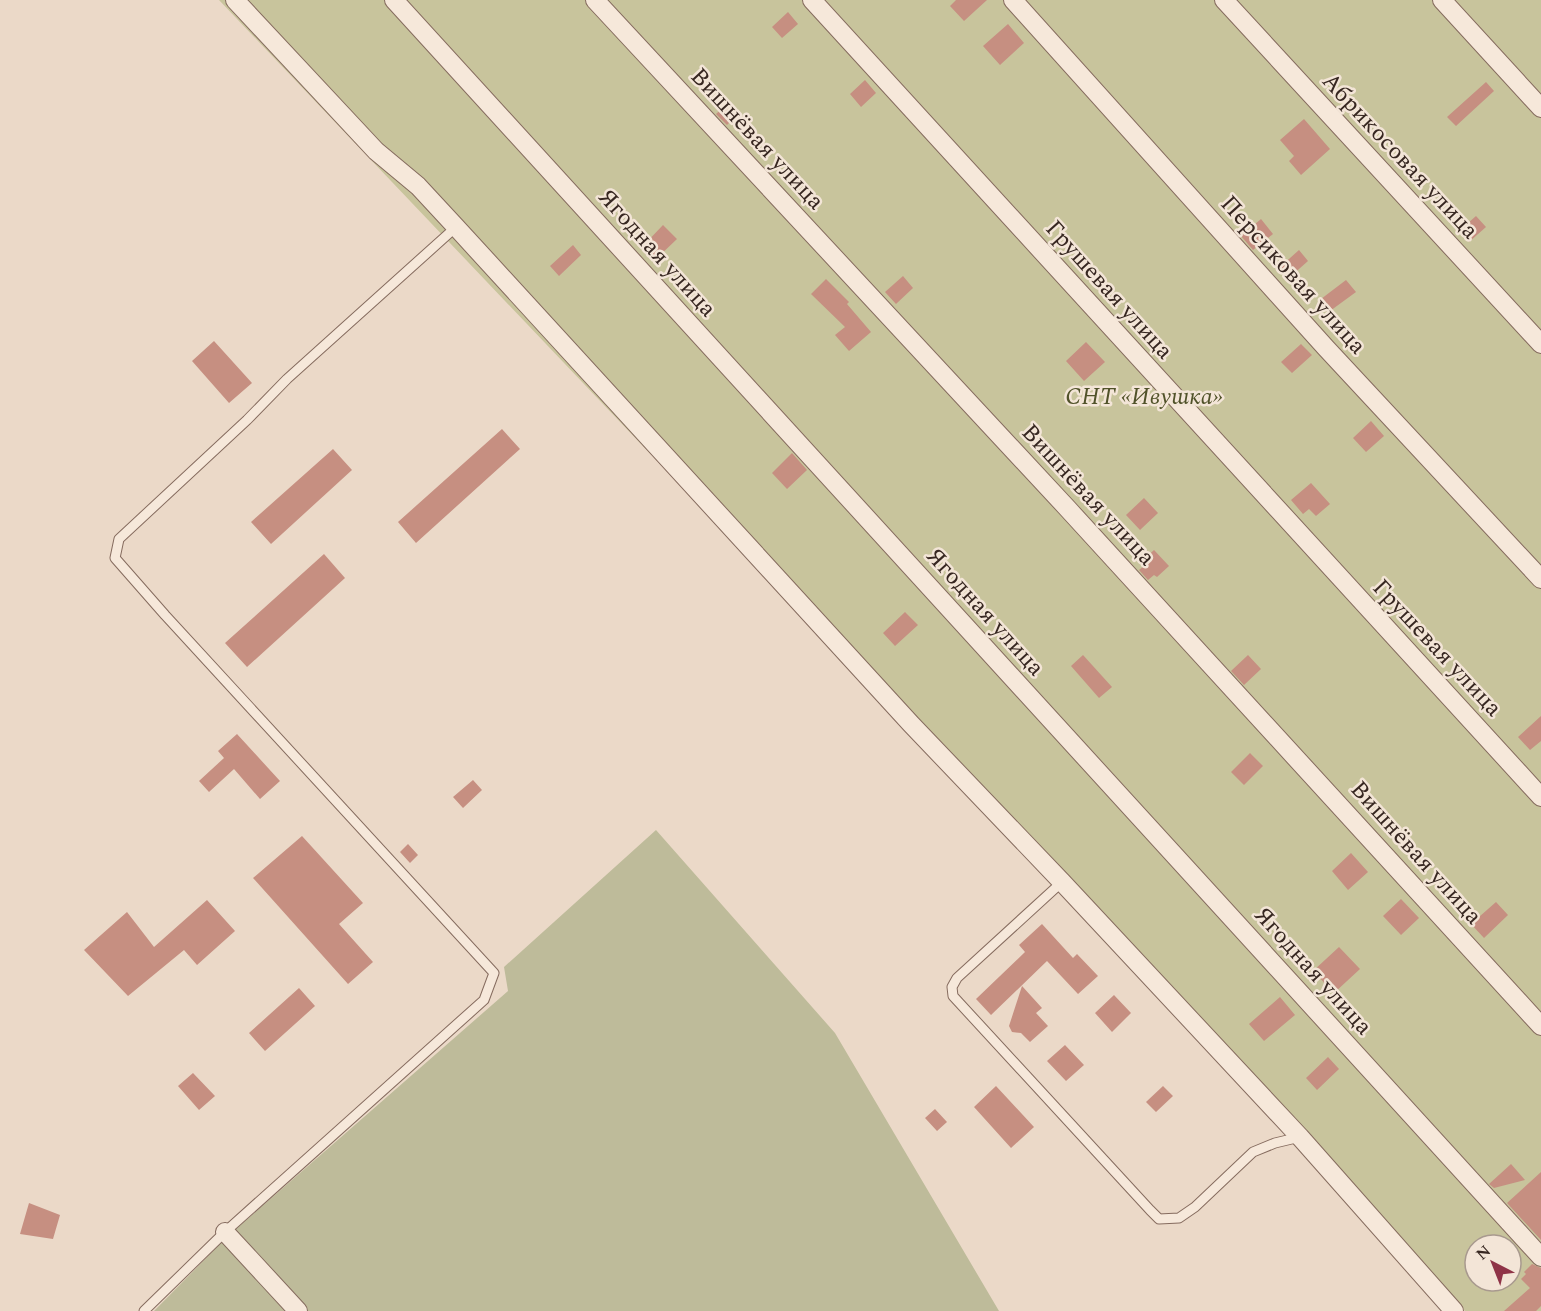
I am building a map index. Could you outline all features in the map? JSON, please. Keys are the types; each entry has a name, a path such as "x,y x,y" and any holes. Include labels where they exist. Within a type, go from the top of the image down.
{"street":[{"path":"235,0 376,151 418,186 911,724 1300,1137 1454,1311"},
{"name":"Ягодная улица","path":"394,0 1541,1257"},
{"name":"Вишнёвая улица","path":"595,0 1068,509 1541,1026"},
{"name":"Грушевая улица","path":"812,0 1541,797"},
{"name":"Персиковая улица","path":"1013,0 1326,348 1541,579"},
{"name":"Абрикосовая улица","path":"1224,0 1541,344"},
{"path":"1442,0 1541,108"},
{"path":"225,1232 298,1311"}],"lane":[{"path":"144,1311 225,1232 484,1000 494,973 115,558 115,549 119,539 260,408 287,379 456,227"},
{"path":"1062,882 957,978 952,987 953,996 1150,1210 1159,1219 1179,1218 1195,1207 1253,1152 1275,1143 1300,1137"}],"green space":[{"name":"СНТ «Ивушка»","path":"219,0 1541,0 1541,1311 1465,1311"}],"shaded area":[{"path":"656,830 835,1033 999,1311 154,1311 229,1235 508,991 504,967"}],"building":[{"path":"956,0 987,0 964,21 950,6"},
{"path":"788,12 798,24 782,38 772,27"},
{"path":"1008,24 1024,43 1000,65 983,46"},
{"path":"865,80 876,93 861,107 850,94"},
{"path":"1486,82 1494,91 1456,126 1447,117"},
{"path":"725,106 735,117 727,125 716,114"},
{"path":"1304,119 1330,149 1301,175 1289,161 1294,156 1280,140"},
{"path":"1476,216 1486,227 1469,242 1459,231"},
{"path":"1261,219 1273,234 1253,250 1241,236"},
{"path":"663,225 677,239 655,260 642,247"},
{"path":"573,245 581,255 559,276 550,266"},
{"path":"1299,250 1308,261 1290,277 1280,267"},
{"path":"903,276 913,288 896,304 885,292"},
{"path":"826,279 849,302 847,304 871,332 849,351 835,335 845,327 811,294"},
{"path":"1346,280 1356,292 1330,311 1321,299"},
{"path":"214,341 252,383 229,403 192,361"},
{"path":"1086,342 1105,362 1084,381 1066,361"},
{"path":"1301,344 1312,355 1292,373 1281,362"},
{"path":"1371,421 1384,436 1366,452 1353,438"},
{"path":"502,429 520,449 416,543 398,522"},
{"path":"333,449 352,470 271,544 251,522"},
{"path":"792,453 807,470 787,489 772,473"},
{"path":"1311,483 1330,504 1316,516 1309,509 1303,514 1291,500"},
{"path":"1144,498 1158,513 1140,530 1126,515"},
{"path":"1154,550 1169,566 1157,577 1154,575 1148,580 1139,570 1144,566 1141,562"},
{"path":"324,554 345,578 247,667 225,643"},
{"path":"905,612 918,625 895,646 883,633"},
{"path":"1083,655 1112,687 1099,698 1071,666"},
{"path":"1248,655 1261,669 1244,685 1231,671"},
{"path":"1541,716 1541,741 1530,750 1518,737"},
{"path":"237,734 280,781 260,799 234,769 209,792 199,781 224,758 218,751"},
{"path":"1250,753 1263,766 1244,785 1231,772"},
{"path":"473,780 482,790 463,808 453,797"},
{"path":"302,836 363,903 339,924 373,962 348,984 253,878"},
{"path":"408,844 418,855 410,863 400,852"},
{"path":"1351,853 1368,872 1348,890 1332,871"},
{"path":"1401,899 1419,918 1401,935 1383,916"},
{"path":"207,900 235,931 197,965 184,950 128,996 84,950 127,912 154,947"},
{"path":"1496,902 1508,915 1484,938 1471,924"},
{"path":"1042,924 1073,958 1077,954 1098,976 1078,994 1047,961 991,1015 976,999 1025,952 1019,945"},
{"path":"1339,947 1360,969 1334,993 1313,971"},
{"path":"1022,986 1042,1008 1036,1013 1048,1026 1030,1042 1021,1033 1012,1032 1009,1026"},
{"path":"299,988 315,1006 265,1051 249,1033"},
{"path":"1114,995 1131,1013 1112,1032 1095,1013"},
{"path":"1280,997 1295,1015 1264,1041 1249,1024"},
{"path":"1065,1045 1084,1065 1066,1081 1047,1061"},
{"path":"1328,1057 1339,1069 1317,1090 1306,1078"},
{"path":"193,1073 215,1096 199,1110 178,1086"},
{"path":"996,1086 1034,1127 1011,1148 974,1107"},
{"path":"1163,1086 1173,1096 1156,1112 1146,1102"},
{"path":"935,1109 947,1122 937,1131 925,1118"},
{"path":"1511,1164 1525,1180 1494,1188 1489,1184"},
{"path":"1541,1172 1541,1240 1507,1203"},
{"path":"29,1203 60,1215 53,1239 20,1234"},
{"path":"1532,1264 1541,1268 1541,1306 1536,1311 1504,1311 1530,1288 1523,1281 1526,1274 1524,1272"}]}
